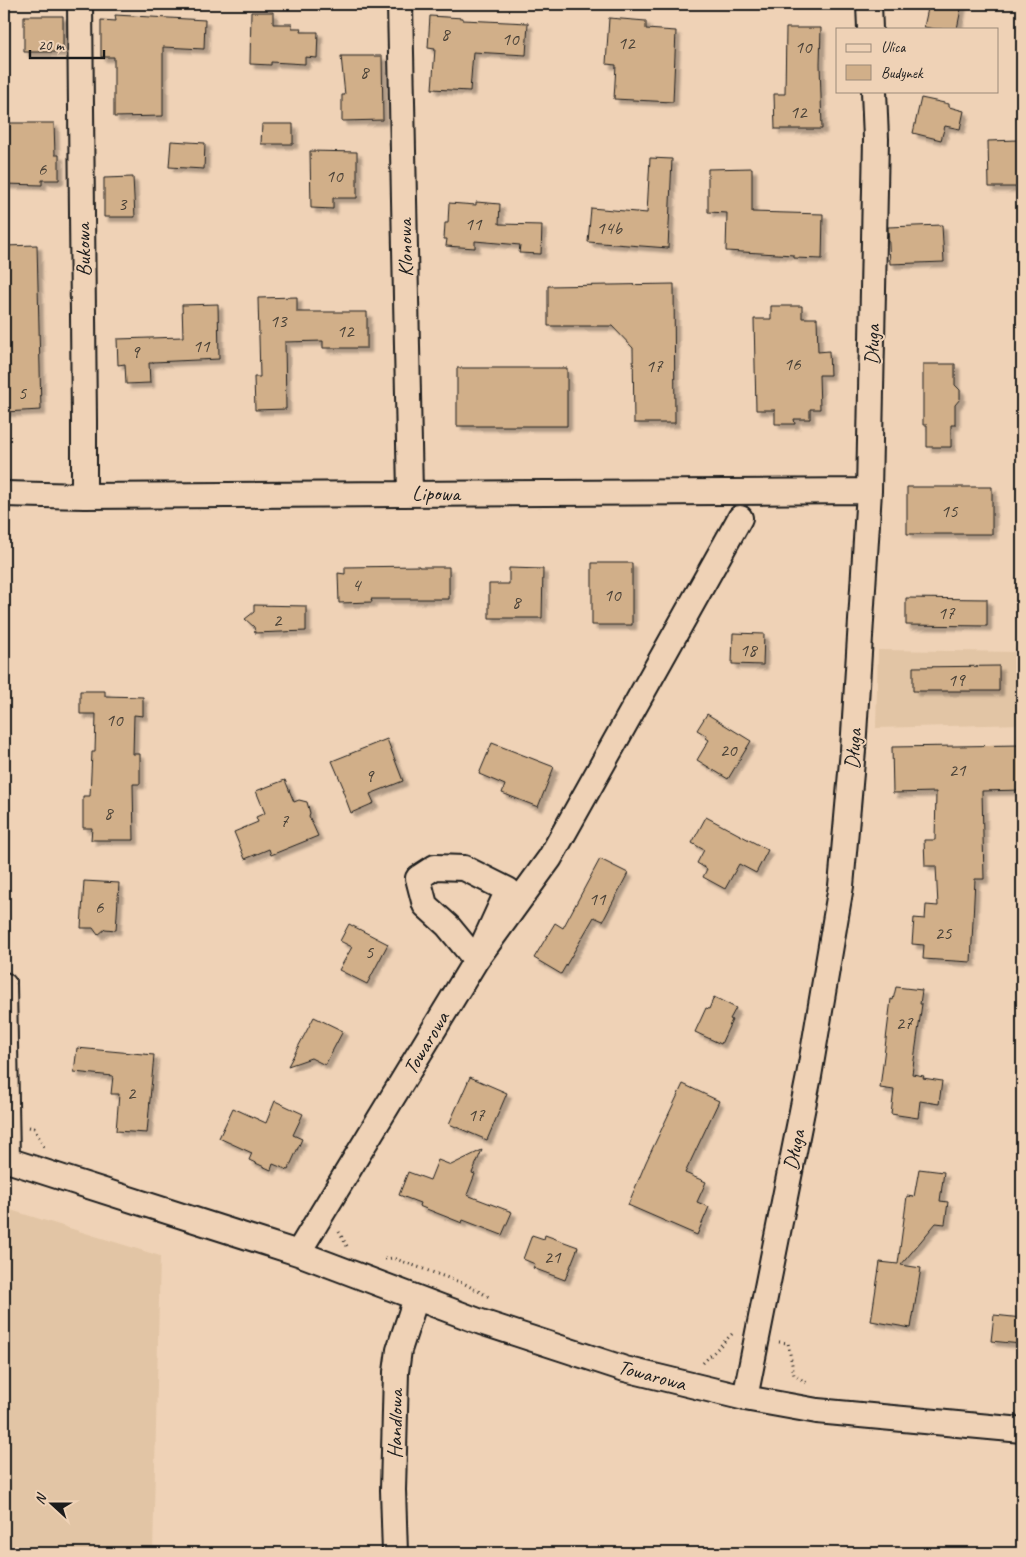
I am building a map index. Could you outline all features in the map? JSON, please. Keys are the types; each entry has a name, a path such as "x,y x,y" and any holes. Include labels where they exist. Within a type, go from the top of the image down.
{"street":[{"name":"Bukowa","path":"80,4 84,496"},
{"name":"Klonowa","path":"400,4 410,493"},
{"path":"869,4 870,28"},
{"name":"Długa","path":"744,1398 809,1076 841,886 853,750 869,491 876,139 874,92"},
{"name":"Lipowa","path":"4,494 84,496 869,491"},
{"name":"Towarowa","path":"298,1254 476,960 550,858 740,518"},
{"path":"4,985 5,1160"},
{"name":"Towarowa","path":"5,1160 298,1254 481,1322 625,1369 744,1398 818,1411 1022,1430"},
{"name":"Handlowa","path":"395,1553 393,1490 396,1372 399,1350 416,1298"}],"path":[{"path":"6,1125 34,1128 46,1149"},
{"path":"317,1222 338,1229 351,1253"},
{"path":"383,1259 393,1258 464,1284 495,1300"},
{"path":"702,1364 733,1332 756,1339 788,1344 794,1375 813,1388"}],"shaded area":[{"path":"878,650 1022,652 1022,724 876,728"},
{"path":"4,1208 160,1256 153,1553 4,1553"}],"building":[{"path":"929,4 962,4 957,28 924,27"},
{"path":"251,12 273,12 273,24 292,24 292,28 302,28 301,32 318,32 317,58 305,57 305,64 271,62 271,65 250,64"},
{"path":"115,15 205,20 204,49 163,47 163,116 114,117 114,57 101,57 101,20 116,21"},
{"path":"24,16 63,16 63,52 24,52"},
{"path":"430,16 463,18 463,20 528,23 526,55 473,52 470,91 432,89 435,49 428,48"},
{"path":"609,18 646,21 646,29 676,31 673,102 614,99 616,65 606,64"},
{"path":"786,28 821,28 822,129 775,129 774,94 785,94"},
{"path":"341,56 382,56 383,120 342,121 342,95 345,95"},
{"path":"921,98 949,104 949,107 964,111 960,129 945,126 941,140 913,133"},
{"path":"8,123 54,123 55,155 59,155 59,180 42,180 42,185 4,184 4,139 8,139"},
{"path":"262,124 293,124 293,144 261,144"},
{"path":"1018,140 1018,187 989,187 988,141"},
{"path":"171,141 205,143 204,169 169,167"},
{"path":"310,151 357,152 357,198 333,198 333,209 311,208"},
{"path":"650,158 672,159 668,248 588,242 591,208 647,213"},
{"path":"752,168 752,212 823,214 822,259 794,258 794,255 726,251 727,213 708,212 708,169"},
{"path":"133,177 135,217 104,217 104,178"},
{"path":"476,202 500,204 499,224 542,225 541,254 519,253 520,245 475,241 475,248 446,246 447,239 444,239 445,223 448,223 449,203 476,205"},
{"path":"942,225 944,262 890,264 888,227"},
{"path":"37,245 41,410 4,412 4,246"},
{"path":"674,284 675,423 634,423 633,348 612,326 548,326 548,286"},
{"path":"297,297 297,312 367,312 367,348 323,348 323,341 285,342 286,409 255,410 254,377 260,377 258,298"},
{"path":"218,304 219,359 149,363 150,383 126,384 125,364 118,365 117,339 183,337 182,305"},
{"path":"771,306 802,306 802,318 817,318 818,352 829,351 830,375 819,375 820,409 810,409 810,419 794,419 795,424 775,424 775,410 756,410 754,319 771,319"},
{"path":"923,364 955,364 955,385 960,390 960,399 955,405 955,425 951,425 951,447 927,447 927,425 923,425"},
{"path":"457,368 567,368 567,426 457,426"},
{"path":"907,487 992,487 992,534 907,534"},
{"path":"592,563 632,563 632,625 592,625"},
{"path":"345,567 449,567 449,599 371,599 372,602 339,603 338,573 345,574"},
{"path":"509,568 543,569 542,618 489,618 489,584 509,584"},
{"path":"906,598 987,599 987,626 906,625"},
{"path":"254,605 306,606 306,631 255,633 254,627 245,619 254,612"},
{"path":"733,633 764,634 763,665 732,664"},
{"path":"999,666 999,691 913,691 913,667"},
{"path":"80,691 105,691 105,696 143,697 143,716 134,715 133,754 140,754 140,784 133,784 134,840 91,840 92,828 83,828 83,796 90,796 92,752 95,752 96,714 80,714"},
{"path":"707,714 751,741 728,779 697,760 709,740 706,738 707,736 697,730"},
{"path":"387,739 403,781 370,794 374,803 351,813 342,789 344,789 332,761"},
{"path":"492,743 554,767 538,807 502,793 505,785 479,774"},
{"path":"1021,745 1021,790 982,791 984,879 975,879 971,962 923,959 924,945 912,944 914,918 925,919 926,905 938,906 936,866 925,866 924,840 935,840 936,792 893,793 892,747"},
{"path":"285,780 294,802 299,800 307,802 309,816 318,836 271,855 269,849 245,859 234,832 258,822 256,817 265,813 256,791"},
{"path":"706,817 768,850 756,873 739,864 725,889 703,877 707,869 697,863 704,850 692,843"},
{"path":"600,859 628,873 603,921 594,917 561,974 534,958 555,923 563,928"},
{"path":"84,881 119,883 116,930 105,929 98,935 93,928 81,928"},
{"path":"349,924 388,944 367,984 339,970 352,947 340,941"},
{"path":"896,987 922,990 920,1004 922,1004 912,1074 942,1081 939,1104 920,1101 918,1118 891,1114 894,1090 880,1088 891,999 893,1000"},
{"path":"714,997 736,1008 721,1044 695,1032 706,1008 709,1009"},
{"path":"314,1017 343,1031 325,1065 311,1058 288,1066"},
{"path":"77,1048 154,1055 147,1133 116,1131 119,1094 111,1094 113,1076 74,1072"},
{"path":"470,1077 507,1093 487,1140 449,1124"},
{"path":"683,1084 719,1101 685,1173 706,1182 697,1202 709,1207 697,1235 628,1205"},
{"path":"275,1101 303,1114 293,1135 302,1139 288,1170 273,1164 271,1170 249,1160 252,1153 219,1138 233,1108 266,1123"},
{"path":"482,1150 472,1173 475,1174 467,1195 512,1212 502,1235 463,1220 462,1223 419,1206 420,1203 399,1195 408,1172 430,1180 438,1160 451,1165"},
{"path":"919,1169 944,1172 940,1201 948,1202 945,1224 936,1223 901,1265 921,1268 911,1328 871,1321 880,1262 898,1264 907,1196 914,1197"},
{"path":"532,1235 544,1239 545,1235 578,1247 565,1280 533,1268 535,1264 523,1259"},
{"path":"994,1315 1022,1318 1021,1344 991,1341"}]}
